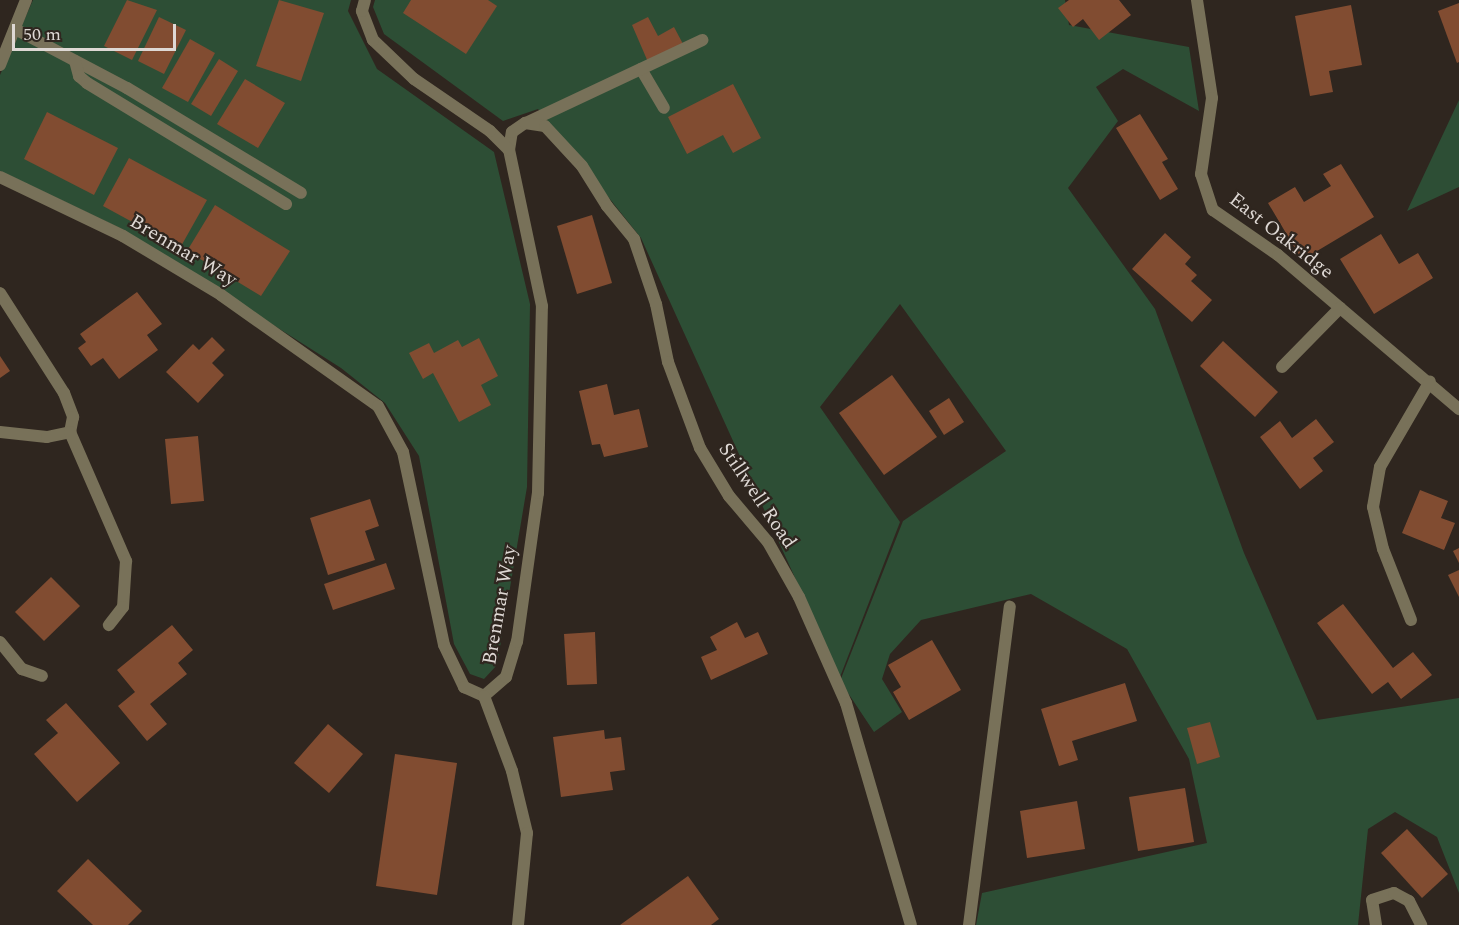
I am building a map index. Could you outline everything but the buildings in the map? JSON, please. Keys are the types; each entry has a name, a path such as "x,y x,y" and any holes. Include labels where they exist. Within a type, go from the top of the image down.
{"street":[{"path":"0,65 26,0"},
{"path":"365,0 362,11 373,40 414,79 490,131 509,150"},
{"name":"East Oakridge","path":"1197,0 1212,98 1202,174 1213,210 1278,255 1430,381 1459,409"},
{"path":"15,29 75,61 301,193"},
{"path":"509,150 512,132 525,123 702,40"},
{"path":"75,61 79,76 87,82 286,204"},
{"path":"641,69 664,108"},
{"name":"Stillwell Road","path":"525,123 545,126 582,165 607,206 634,239 656,304 668,362 700,448 729,496 768,543 799,597 846,704 911,925"},
{"name":"Brenmar Way","path":"0,177 123,236 221,295 378,406 404,452 444,645 464,687 484,696 506,677 517,642 538,493 542,420 542,306 509,150"},
{"path":"0,293 64,393 73,417 70,432 126,561 123,607 108,625"},
{"path":"1282,367 1340,308"},
{"path":"1411,620 1383,549 1372,507 1380,467 1430,381"},
{"path":"0,432 47,437 70,432"},
{"path":"969,925 1010,607"},
{"path":"0,642 22,669 42,676"},
{"path":"484,696 512,771 527,833 518,925"},
{"path":"1376,925 1372,900 1395,893 1409,901 1421,925"}],"green space":[{"path":"33,0 351,0 348,11 377,69 494,152 530,304 527,487 497,665 484,679 470,674 454,644 419,456 385,403 341,368 124,230 0,171 0,75"},
{"path":"375,0 1065,0 1069,25 1189,47 1199,111 1123,69 1096,87 1118,121 1068,188 1155,309 1244,553 1317,720 1459,698 1459,893 1437,837 1395,812 1368,829 1358,925 976,925 982,893 1207,843 1189,759 1127,649 1031,594 921,620 890,654 882,679 902,712 874,732 840,681 903,521 1006,451 900,304 820,407 900,522 840,677 641,238 538,109 503,121 384,34 373,7"},
{"path":"1459,100 1459,187 1407,211"}]}
